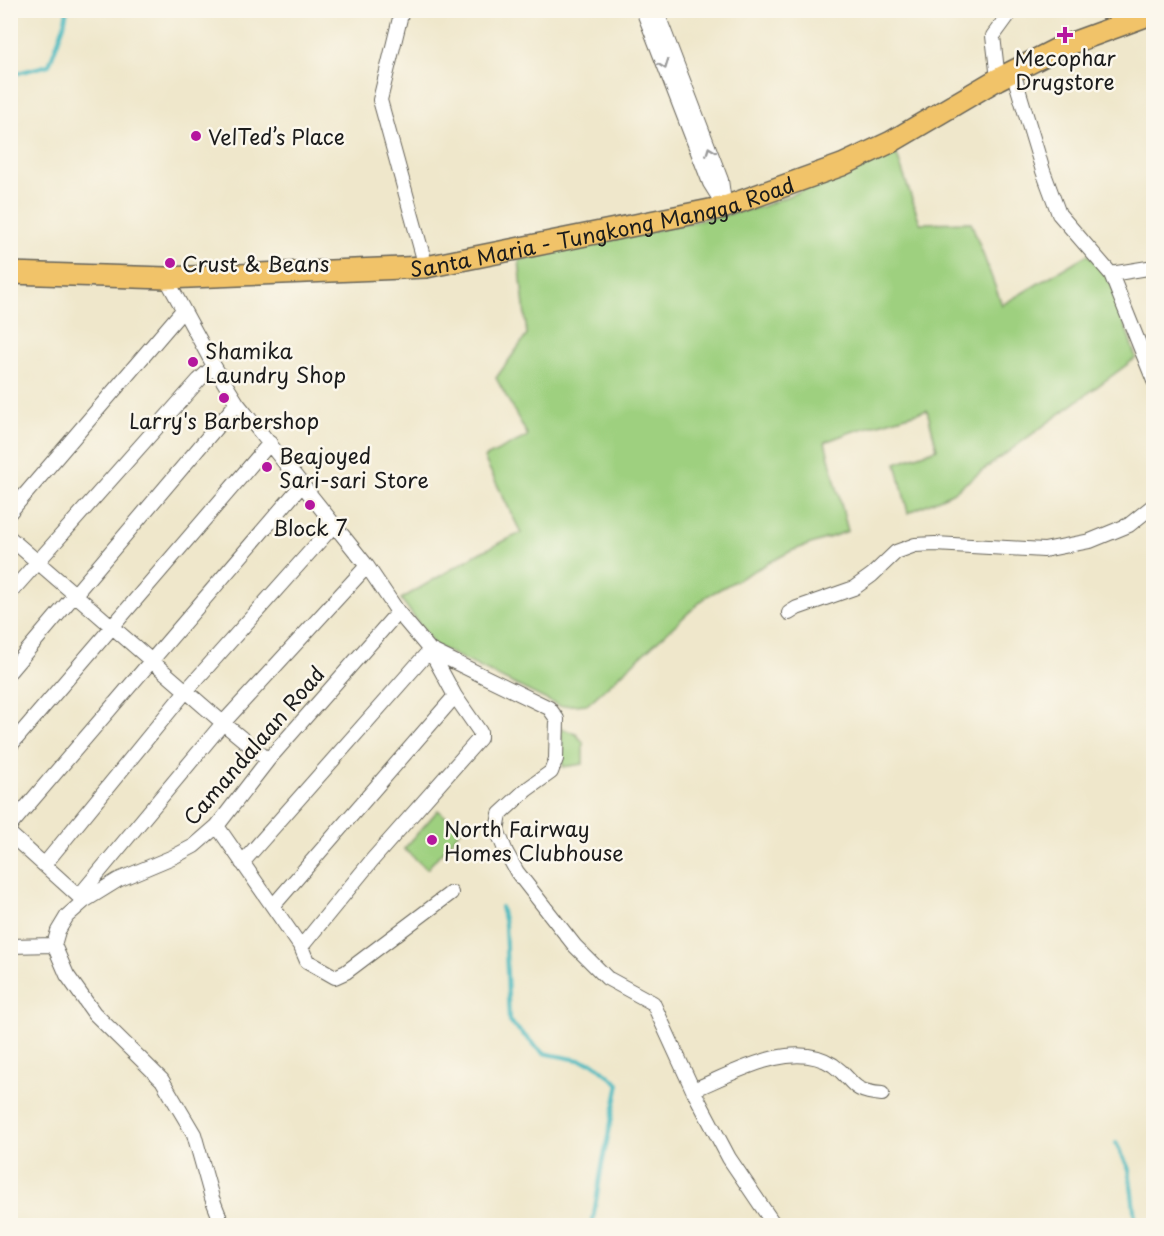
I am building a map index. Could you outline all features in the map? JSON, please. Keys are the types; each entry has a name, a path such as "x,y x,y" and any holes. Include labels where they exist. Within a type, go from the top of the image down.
{"main road":[{"name":"Santa Maria - Tungkong Mangga Road","path":"10,273 166,278 426,267 725,207 842,165 891,142 1006,76 1116,18 1154,14"}],"street":[{"path":"402,10 380,100 426,267"},
{"path":"643,10 710,183 725,207"},
{"path":"656,10 721,180 725,207"},
{"path":"1012,10 993,36 1006,76 1059,214 1111,274 1154,381"},
{"path":"1111,274 1154,267"},
{"path":"166,278 237,403 367,566 398,612 430,650 455,696 478,726 480,738 373,858 301,947"},
{"path":"10,512 183,310"},
{"path":"10,593 214,366"},
{"path":"10,671 237,403"},
{"path":"10,746 270,443"},
{"path":"10,826 301,486"},
{"path":"789,613 854,588 872,576 896,552 915,545 1044,550 1090,541 1129,525 1154,505"},
{"path":"44,864 186,691 333,526"},
{"path":"10,538 268,760"},
{"path":"10,834 82,899 223,723 367,566"},
{"name":"Camandalaan Road","path":"54,945 58,931 67,916 82,899 194,846 217,826 268,760 398,612"},
{"path":"242,863 430,650"},
{"path":"430,650 549,708 554,713 557,719 557,742 556,759 551,772 526,790 500,814 497,831 506,852 517,872 575,946 607,978 653,1003 693,1090 729,1158 774,1226"},
{"path":"273,906 455,696"},
{"path":"217,826 301,947 307,961 335,977 346,972 451,893"},
{"path":"10,946 54,945 67,975 94,1012 162,1080 194,1134 212,1198 223,1226"},
{"path":"693,1090 773,1057 789,1055 818,1059 831,1064 855,1087 865,1092 882,1094"}],"green space":[{"path":"896,152 920,223 971,222 1002,305 1088,254 1110,280 1136,358 952,493 908,513 896,463 937,449 927,410 825,442 848,531 791,551 707,596 588,704 559,706 434,645 401,599 479,553 521,533 484,458 528,436 496,378 527,335 519,260 761,207"},
{"path":"561,728 576,734 583,742 583,764 563,767"},
{"name":"North Fairway Homes Clubhouse","path":"438,810 461,830 427,869 404,849"}],"waterway":[{"path":"10,75 49,65 64,25 67,10"},
{"path":"501,907 505,924 509,1021 543,1053 594,1063 619,1084 592,1226"},
{"path":"1116,1143 1129,1169 1136,1226"}],"place":[{"name":"Mecophar Drugstore","path":"1065,35"},
{"name":"VelTed’s Place","path":"196,136"},
{"name":"Crust & Beans","path":"170,263"},
{"name":"Shamika Laundry Shop","path":"193,362"},
{"name":"Larry's Barbershop","path":"224,398"},
{"name":"Beajoyed Sari-sari Store","path":"267,467"},
{"name":"Block 7","path":"310,505"},
{"name":"North Fairway Homes Clubhouse","path":"432,840"}]}
